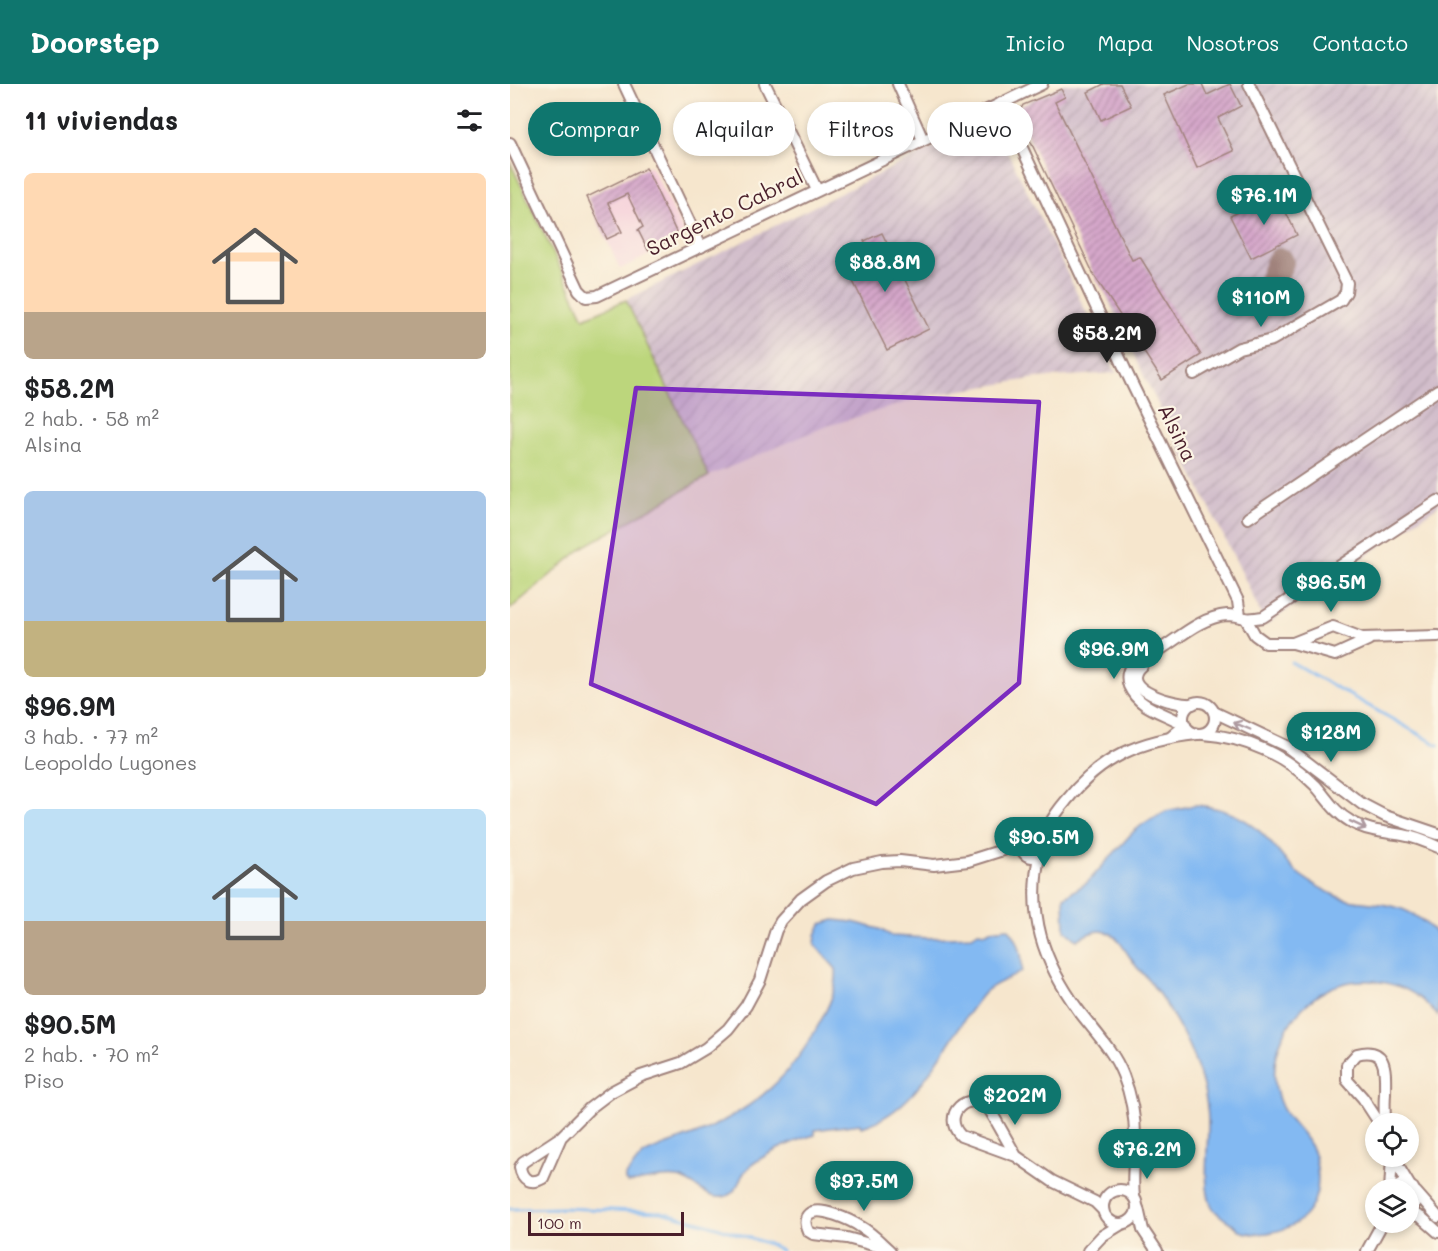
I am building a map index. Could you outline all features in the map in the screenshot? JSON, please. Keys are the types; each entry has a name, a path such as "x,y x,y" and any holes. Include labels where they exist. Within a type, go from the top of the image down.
{"street":[{"path":"624,84 701,247"},
{"path":"765,84 817,190"},
{"path":"898,84 924,140"},
{"name":"Sargento Cabral","path":"1004,102 1030,87 1042,84"},
{"path":"1194,374 1239,348 1272,340 1341,300 1346,292 1347,284 1249,84"},
{"name":"Sargento Cabral","path":"510,143 579,290 586,297 597,296 927,139"},
{"name":"Alsina","path":"1025,156 1132,384 1238,601 1243,617"},
{"path":"1248,518 1438,390"},
{"path":"1438,501 1263,617 1226,615 1198,625 1155,653 1137,670 1135,677 1140,687 1159,698 1182,705 1208,705 1214,712 1286,746 1346,794 1385,816 1438,834"},
{"path":"1243,617 1258,640 1266,643 1293,643 1335,655 1363,641 1374,639"},
{"path":"1293,643 1333,627 1362,639 1438,636"},
{"path":"1155,653 1144,657 1129,670 1128,675 1130,686 1147,707 1185,724 1192,732 1251,744 1279,757 1302,774 1348,821 1367,829 1416,838 1438,847"},
{"path":"1171,737 1185,724 1186,710 1193,704"},
{"path":"1088,1251 1102,1236 1136,1215 1133,1164 1135,1133 1129,1092 1123,1075 1106,1044 1079,1011 1055,974 1039,933 1036,916 1036,874 1041,849 1047,828 1075,789 1100,766 1127,750 1154,740 1200,734 1214,726 1214,712"},
{"path":"1332,805 1346,794"},
{"path":"1380,832 1385,816"},
{"path":"561,1137 610,1092 641,1076 681,1063 706,1048 728,1029 746,1006 760,980 781,921 801,899 826,881 840,873 866,864 900,861 934,865 952,864 987,856 1047,828"},
{"path":"1028,838 1039,839 1041,849"},
{"path":"1028,838 1022,849 1036,874"},
{"path":"1006,849 1027,856 1035,856 1041,849"},
{"path":"1372,1113 1347,1080 1347,1065 1357,1054 1371,1053 1382,1060 1386,1080 1385,1113"},
{"path":"1016,1156 990,1110 984,1104 973,1101 956,1110 953,1124 956,1132 961,1136 1016,1156 1052,1181 1088,1198 1112,1223 1139,1226 1157,1251"},
{"path":"1102,1236 1105,1229 1104,1213 1111,1193 1129,1175 1133,1164"},
{"path":"1088,1198 1125,1191 1135,1201 1143,1230"},
{"path":"1419,1195 1438,1217"},
{"path":"813,1211 832,1214 862,1227 889,1250 847,1238 813,1234 808,1231 805,1219 813,1211"},
{"path":"1419,1216 1438,1232"},
{"path":"1367,1251 1377,1233"}],"highlighted area":[{"path":"636,388 1039,402 1019,683 876,804 591,684"}],"shaded area":[{"path":"1064,84 1438,84 1438,506 1266,625 1139,366 1033,136 1033,102 1027,102"},
{"path":"927,150 927,156 1010,156 1116,373 1037,378 927,396 824,427 709,476 626,300"},
{"path":"651,165 686,237 620,269 587,197"}],"green space":[{"path":"510,162 584,318 626,300 709,476 585,546 510,609"}],"water":[{"path":"1196,805 1228,812 1247,821 1263,835 1295,871 1325,891 1345,899 1384,904 1405,910 1438,935 1438,1016 1422,1000 1405,989 1375,981 1354,981 1327,990 1312,1000 1287,1028 1279,1045 1275,1063 1275,1081 1282,1108 1312,1149 1318,1184 1312,1206 1306,1215 1286,1228 1270,1233 1253,1234 1241,1231 1211,1205 1206,1175 1208,1119 1202,1082 1188,1045 1159,994 1113,935 1099,931 1077,940 1065,930 1064,897 1087,883 1143,824 1166,811"},
{"path":"834,920 879,929 892,936 928,938 972,936 978,932 985,933 990,930 1008,928 1020,948 1022,971 983,994 917,1089 901,1106 882,1118 861,1127 860,1124 815,1130 815,1135 798,1140 760,1159 746,1170 735,1190 723,1197 711,1196 684,1180 672,1177 628,1183 625,1181 625,1176 643,1155 703,1131 740,1111 784,1075 808,1043 834,991 836,969 815,945 821,924"}],"building":[{"path":"1104,84 1120,84 1131,106 1101,120 1088,92"},
{"path":"1189,84 1202,84 1207,95 1230,84 1241,106 1218,118 1234,151 1197,168 1164,95"},
{"path":"1061,89 1065,97 1055,102 1132,260 1140,257 1201,355 1162,380 1095,277 1033,147 1033,102 1030,102"},
{"path":"646,168 678,236 648,250 638,230 643,227 627,194 608,203 622,232 607,239 587,197"},
{"path":"1277,194 1297,235 1251,258 1230,216"},
{"path":"882,233 929,329 887,350 842,259 867,247 864,241"}],"waterway":[{"path":"1291,662 1438,745"},
{"path":"510,1209 563,1208 661,1212 707,1224 769,1244 782,1251"}],"taxiway":[{"path":"1270,286 1280,262"}]}
